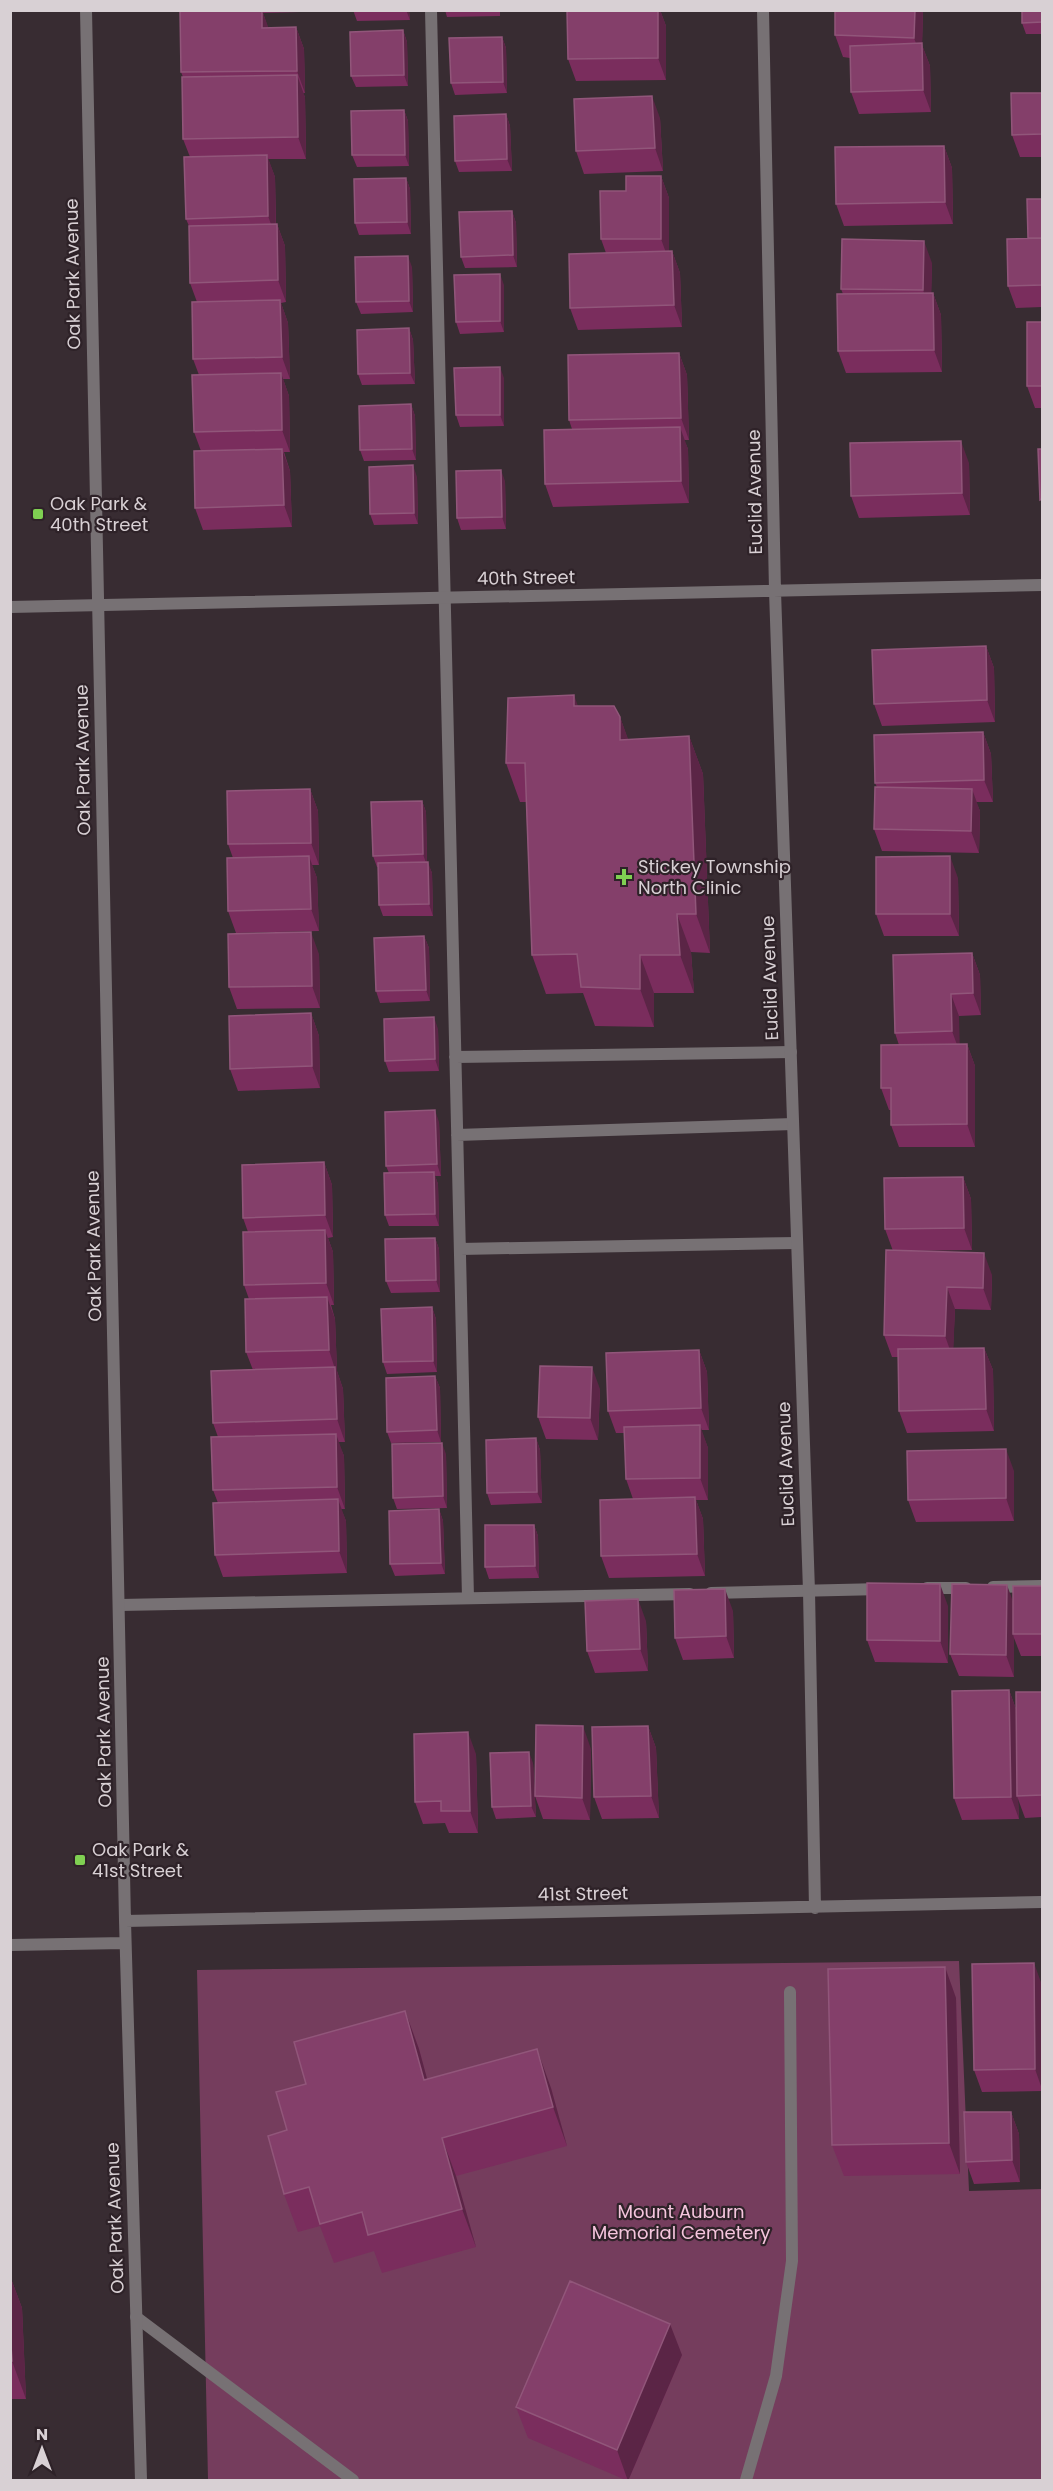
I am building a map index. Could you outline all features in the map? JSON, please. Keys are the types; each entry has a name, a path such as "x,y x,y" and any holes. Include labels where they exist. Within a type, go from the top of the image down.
{"street":[{"name":"Oak Park Avenue","path":"86,10 120,1605 125,1943 141,2481"},
{"path":"431,10 468,1598"},
{"name":"Euclid Avenue","path":"763,10 775,591 809,1591 815,1908"},
{"name":"40th Street","path":"10,607 1042,585"},
{"path":"455,1057 791,1052"},
{"path":"458,1135 793,1124"},
{"path":"460,1249 797,1243"},
{"path":"120,1605 1042,1586"},
{"name":"41st Street","path":"125,1921 1042,1902"},
{"path":"10,1946 125,1943"},
{"path":"746,2481 776,2376 792,2261 790,1992"},
{"path":"136,2317 353,2481"}],"green space":[{"name":"Mount Auburn Memorial Cemetery","path":"959,1961 969,2191 1042,2189 1042,2480 208,2480 197,1970"}],"building":[{"path":"262,10 262,28 296,27 297,71 181,72 180,11"},
{"path":"567,10 658,10 658,58 568,59"},
{"path":"835,10 915,10 914,38 835,35"},
{"path":"1022,10 1042,10 1042,22 1022,23"},
{"path":"403,30 404,75 351,76 350,32"},
{"path":"502,37 503,82 451,83 449,38"},
{"path":"922,43 923,90 851,92 850,46"},
{"path":"297,75 298,137 183,139 182,77"},
{"path":"1011,93 1042,93 1042,134 1012,135"},
{"path":"652,96 655,148 576,151 574,99"},
{"path":"404,110 405,155 352,155 351,111"},
{"path":"506,114 507,159 455,161 454,116"},
{"path":"944,146 945,202 836,204 835,147"},
{"path":"267,155 268,216 186,219 184,157"},
{"path":"626,176 661,176 661,239 601,239 600,191 626,191"},
{"path":"406,178 407,222 355,223 354,179"},
{"path":"1027,199 1042,199 1042,238 1028,238"},
{"path":"512,211 513,255 461,257 459,212"},
{"path":"277,224 278,280 190,283 189,226"},
{"path":"1042,238 1042,285 1008,286 1007,239"},
{"path":"842,239 924,241 923,290 841,289"},
{"path":"672,251 674,305 570,308 569,254"},
{"path":"408,256 409,301 356,302 355,257"},
{"path":"500,274 500,321 456,322 454,275"},
{"path":"933,293 934,350 838,351 837,294"},
{"path":"280,300 282,357 193,359 192,302"},
{"path":"1027,322 1042,322 1042,386 1027,386"},
{"path":"409,328 410,373 358,374 357,330"},
{"path":"679,353 681,418 569,420 568,355"},
{"path":"500,367 500,415 456,415 454,368"},
{"path":"281,373 282,430 194,432 192,375"},
{"path":"411,404 412,449 360,450 359,406"},
{"path":"680,427 681,481 545,484 544,430"},
{"path":"961,441 962,493 851,496 850,443"},
{"path":"282,449 284,505 195,508 194,451"},
{"path":"1038,449 1042,449 1042,499 1040,500"},
{"path":"413,465 414,513 370,514 369,467"},
{"path":"501,470 502,517 457,518 456,471"},
{"path":"986,646 987,700 874,704 872,650"},
{"name":"Stickey Township North Clinic","path":"574,695 574,706 614,706 620,717 620,740 689,736 696,914 677,914 680,955 640,955 640,989 581,987 577,954 532,955 525,763 506,763 508,698"},
{"path":"983,732 984,780 875,783 874,735"},
{"path":"875,787 972,789 971,831 874,829"},
{"path":"310,789 311,843 228,844 227,791"},
{"path":"422,801 423,854 373,856 371,802"},
{"path":"309,856 311,909 228,911 227,858"},
{"path":"950,856 950,914 876,914 876,857"},
{"path":"428,862 429,904 379,905 378,863"},
{"path":"311,932 312,986 229,987 228,934"},
{"path":"424,936 426,990 376,991 374,938"},
{"path":"972,953 973,993 951,994 952,1031 895,1033 893,955"},
{"path":"311,1013 312,1066 230,1069 229,1016"},
{"path":"434,1017 435,1059 385,1061 384,1019"},
{"path":"967,1044 967,1124 891,1125 891,1088 881,1088 881,1045"},
{"path":"435,1110 437,1164 386,1166 385,1112"},
{"path":"324,1162 325,1215 243,1218 242,1165"},
{"path":"434,1172 435,1214 385,1215 384,1173"},
{"path":"963,1177 964,1228 885,1229 884,1178"},
{"path":"325,1230 326,1283 244,1285 243,1232"},
{"path":"435,1238 436,1280 386,1281 385,1239"},
{"path":"886,1250 984,1253 983,1288 947,1287 945,1336 884,1335"},
{"path":"327,1297 329,1350 246,1352 245,1299"},
{"path":"432,1307 433,1361 383,1362 381,1309"},
{"path":"984,1348 986,1409 899,1411 898,1349"},
{"path":"699,1350 701,1408 608,1411 606,1353"},
{"path":"540,1366 592,1367 590,1418 538,1417"},
{"path":"335,1367 337,1419 213,1423 211,1371"},
{"path":"435,1376 437,1430 387,1432 386,1378"},
{"path":"700,1425 700,1478 626,1479 624,1427"},
{"path":"336,1434 337,1487 213,1490 211,1437"},
{"path":"536,1438 537,1492 487,1493 486,1440"},
{"path":"442,1443 443,1496 393,1498 392,1444"},
{"path":"1006,1449 1006,1498 908,1500 907,1451"},
{"path":"695,1497 697,1554 601,1556 600,1500"},
{"path":"338,1499 339,1551 215,1555 213,1503"},
{"path":"439,1509 441,1563 390,1564 389,1511"},
{"path":"485,1525 534,1525 535,1566 485,1567"},
{"path":"867,1583 940,1584 940,1641 867,1640"},
{"path":"952,1584 1007,1585 1006,1655 950,1654"},
{"path":"1013,1586 1042,1586 1042,1634 1013,1634"},
{"path":"725,1589 726,1636 675,1638 674,1590"},
{"path":"638,1599 640,1649 587,1651 585,1601"},
{"path":"1009,1690 1011,1797 954,1798 952,1691"},
{"path":"1016,1692 1042,1692 1042,1795 1017,1796"},
{"path":"536,1725 583,1726 582,1798 535,1796"},
{"path":"648,1726 651,1796 594,1797 592,1727"},
{"path":"468,1732 470,1811 441,1811 441,1801 415,1802 414,1734"},
{"path":"529,1752 531,1806 492,1807 490,1753"},
{"path":"1034,1963 1035,2069 974,2070 972,1964"},
{"path":"945,1967 949,2143 832,2145 828,1969"},
{"path":"405,2011 424,2080 537,2049 553,2107 442,2138 462,2209 368,2235 362,2212 320,2224 309,2187 284,2194 268,2136 287,2130 276,2092 306,2084 294,2042"},
{"path":"964,2112 1011,2112 1012,2160 966,2162"},
{"path":"570,2281 670,2324 617,2450 516,2407"},
{"path":"10,2330 12,2361 10,2361"}],"place":[{"name":"Oak Park & 40th Street","path":"38,514"},
{"name":"Stickey Township North Clinic","path":"624,877"},
{"name":"Oak Park & 41st Street","path":"80,1860"}]}
